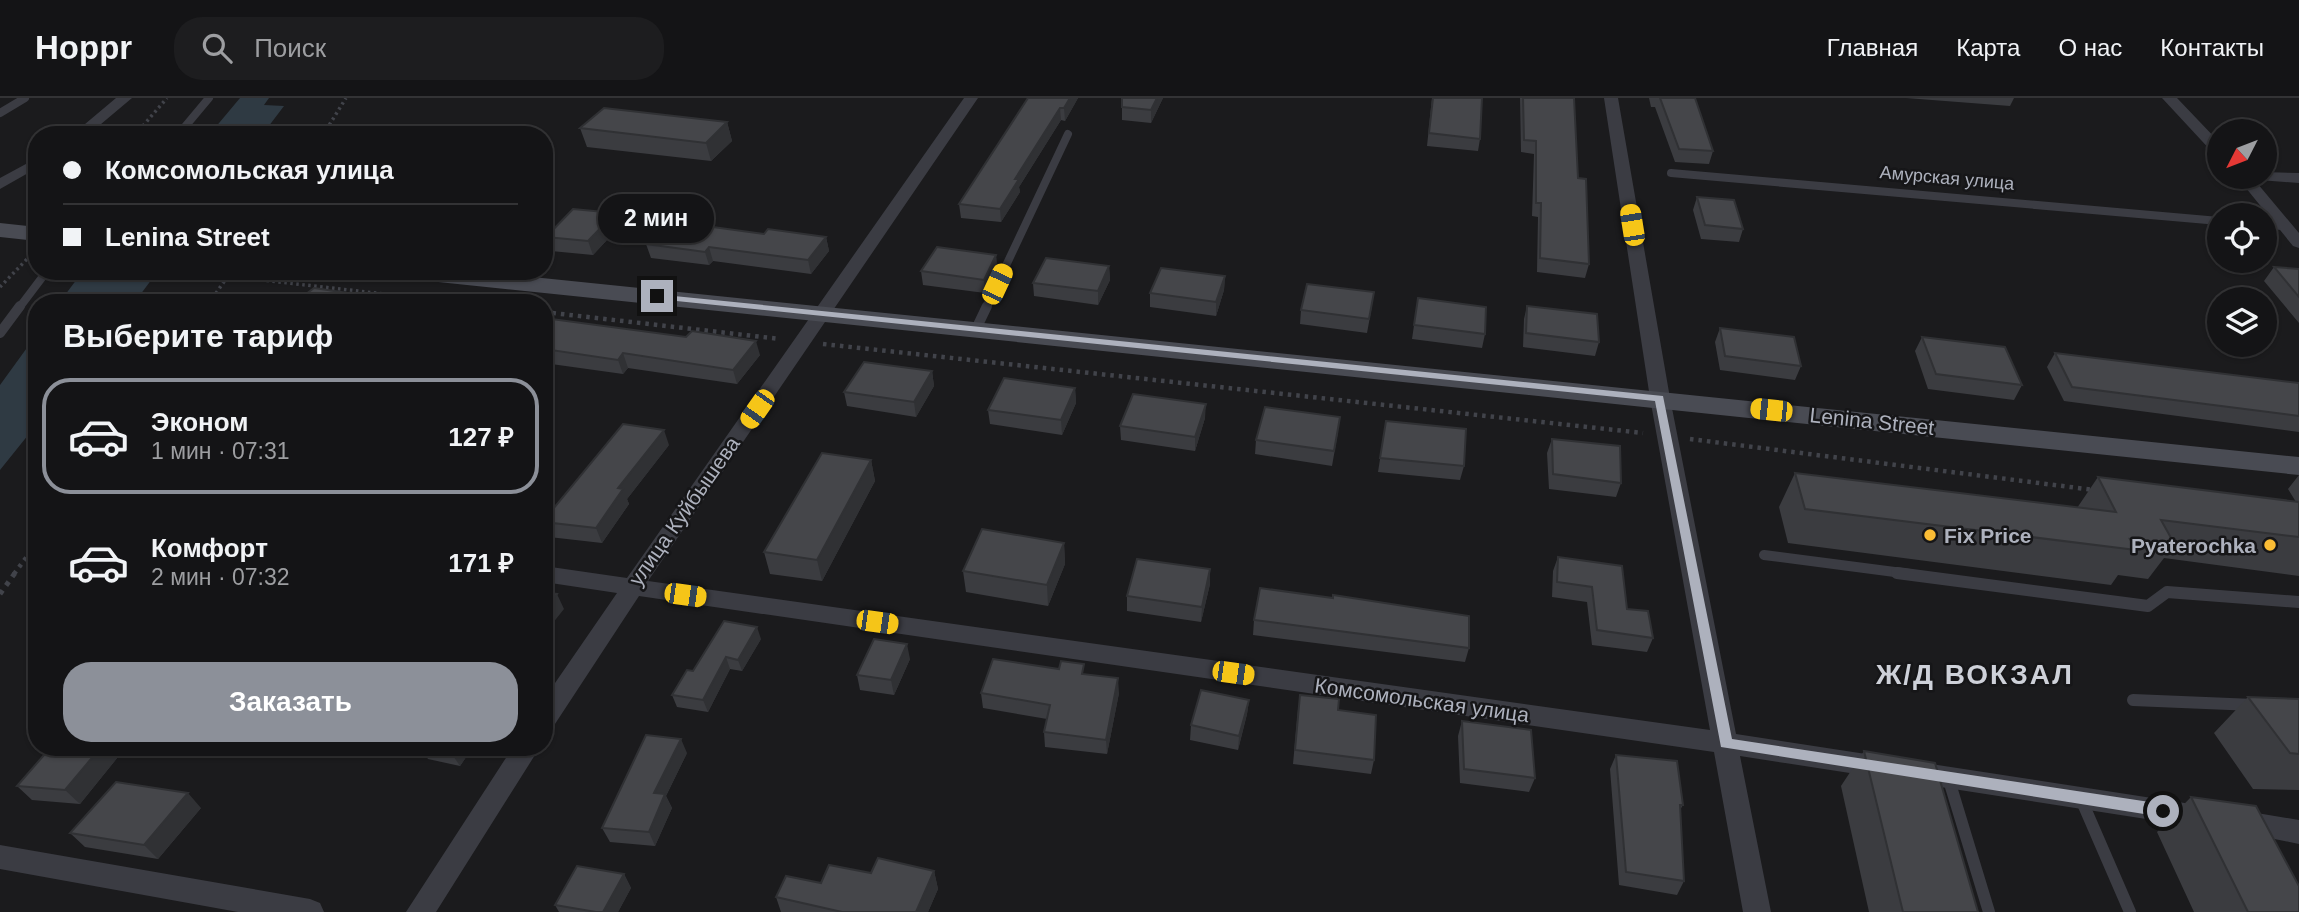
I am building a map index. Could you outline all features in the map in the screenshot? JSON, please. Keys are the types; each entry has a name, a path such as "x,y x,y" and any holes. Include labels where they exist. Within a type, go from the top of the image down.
{"main road":[{"path":"0,230 28,233"},
{"name":"Lenina Street","path":"491,280 1660,398 2299,466"}],"street":[{"path":"90,126 125,98"},
{"name":"улица Куйбышева","path":"553,706 630,587 804,342 971,98"},
{"path":"1611,98 1660,398 1756,912"},
{"path":"2169,98 2207,138"},
{"path":"0,184 28,167"},
{"path":"2277,177 2299,178"},
{"path":"2254,189 2299,243"},
{"name":"Комсомольская улица","path":"553,576 1726,743 2299,832"},
{"path":"420,912 521,756"},
{"path":"0,857 310,912"}],"lane":[{"path":"0,113 25,98"},
{"path":"186,126 209,98"},
{"path":"976,329 1068,134"},
{"name":"Амурская улица","path":"1671,173 2207,220"},
{"path":"2277,226 2284,226"},
{"path":"30,294 40,280"},
{"path":"0,333 28,296"},
{"path":"1764,555 2148,606 2167,592 2299,602"},
{"path":"2133,700 2271,705"},
{"path":"1948,777 1989,912"},
{"path":"2081,798 2130,912"}],"path":[{"path":"143,126 167,98"},
{"path":"329,126 346,98"},
{"path":"0,287 28,256"},
{"path":"263,280 385,294"},
{"path":"553,313 1667,436 2107,491"},
{"path":"0,594 28,555"}],"shaded area":[{"path":"240,98 269,98 264,105 284,106 269,126 217,126"},
{"path":"76,280 151,280 141,294 66,294"},
{"path":"28,346 28,435 0,470 0,385"}],"building":[{"path":"1028,98 1070,98 1064,108 1060,108 1015,179 1019,179 1000,209 959,204"},
{"path":"1122,98 1157,98 1151,110 1122,107"},
{"path":"1433,98 1482,98 1480,139 1429,133"},
{"path":"1523,98 1574,98 1578,178 1586,179 1589,264 1540,258 1541,203 1536,203 1536,141 1524,140"},
{"path":"1660,98 1695,98 1713,151 1679,149"},
{"path":"604,108 727,122 706,143 580,128"},
{"path":"1697,197 1734,200 1743,229 1705,225"},
{"path":"573,209 615,213 588,241 553,238 553,230"},
{"path":"669,221 764,234 768,229 826,237 808,260 709,247 705,252 646,244"},
{"path":"937,247 996,255 984,280 921,271"},
{"path":"1046,258 1109,266 1098,291 1033,283"},
{"path":"2277,267 2299,269 2299,297 2277,271"},
{"path":"1161,268 1225,276 1216,302 1150,293"},
{"path":"1307,284 1374,292 1369,319 1301,310"},
{"path":"314,288 354,294 306,294"},
{"path":"1418,298 1486,307 1485,334 1414,325"},
{"path":"1527,306 1597,314 1599,342 1526,333"},
{"path":"553,319 686,337 692,331 756,341 733,370 623,353 618,360 553,350"},
{"path":"1720,328 1794,337 1801,366 1725,356"},
{"path":"1922,337 2005,347 2022,385 1936,374"},
{"path":"2055,353 2299,383 2299,416 2072,387"},
{"path":"864,362 932,371 914,402 844,392"},
{"path":"1004,378 1075,388 1061,420 988,410"},
{"path":"1133,394 1206,404 1195,437 1120,426"},
{"path":"1265,407 1340,417 1334,451 1256,440"},
{"path":"1386,421 1466,429 1464,466 1380,458"},
{"path":"623,424 664,430 618,488 623,489 596,528 553,523 553,509"},
{"path":"1552,439 1620,446 1621,483 1553,474"},
{"path":"822,453 871,460 817,560 764,552"},
{"path":"1795,473 2116,512 2098,477 2299,502 2299,537 2161,520 2175,545 2130,539 2136,550 1805,509"},
{"path":"982,529 1064,543 1047,585 963,571"},
{"path":"1558,557 1622,566 1627,609 1648,611 1653,638 1597,630 1592,587 1557,582"},
{"path":"1137,559 1210,569 1202,607 1127,596"},
{"path":"1260,588 1333,598 1333,595 1469,616 1469,648 1254,620"},
{"path":"724,621 757,627 738,660 726,657 703,700 672,695 687,670 693,671"},
{"path":"874,639 907,644 891,680 857,675"},
{"path":"993,659 1059,669 1061,661 1084,664 1082,674 1118,678 1106,740 1044,732 1050,705 981,693"},
{"path":"1201,690 1249,700 1239,736 1191,725"},
{"path":"1300,695 1339,699 1338,710 1376,715 1374,760 1295,750"},
{"path":"2248,697 2299,699 2299,754 2290,753"},
{"path":"1462,721 1531,730 1535,778 1464,769"},
{"path":"646,735 681,739 654,793 665,794 649,832 602,828"},
{"path":"1864,751 1935,763 1978,912 1903,912"},
{"path":"1616,755 1677,761 1683,805 1680,805 1684,881 1626,872"},
{"path":"43,756 93,756 65,790 17,786"},
{"path":"116,782 188,793 144,845 70,833"},
{"path":"2191,797 2256,806 2299,886 2299,912 2248,912"},
{"path":"878,858 934,871 916,912 842,912 776,897 786,876 821,883 829,865 871,873"},
{"path":"577,866 624,874 603,912 555,905"}],"place":[{"name":"Fix Price","path":"1930,535"},
{"name":"Pyaterochka","path":"2270,545"}],"district":[{"name":"Ж/Д ВОКЗАЛ","path":"1975,674"}],"route":[{"path":"657,296 1660,398 1726,743 2163,811"}]}
